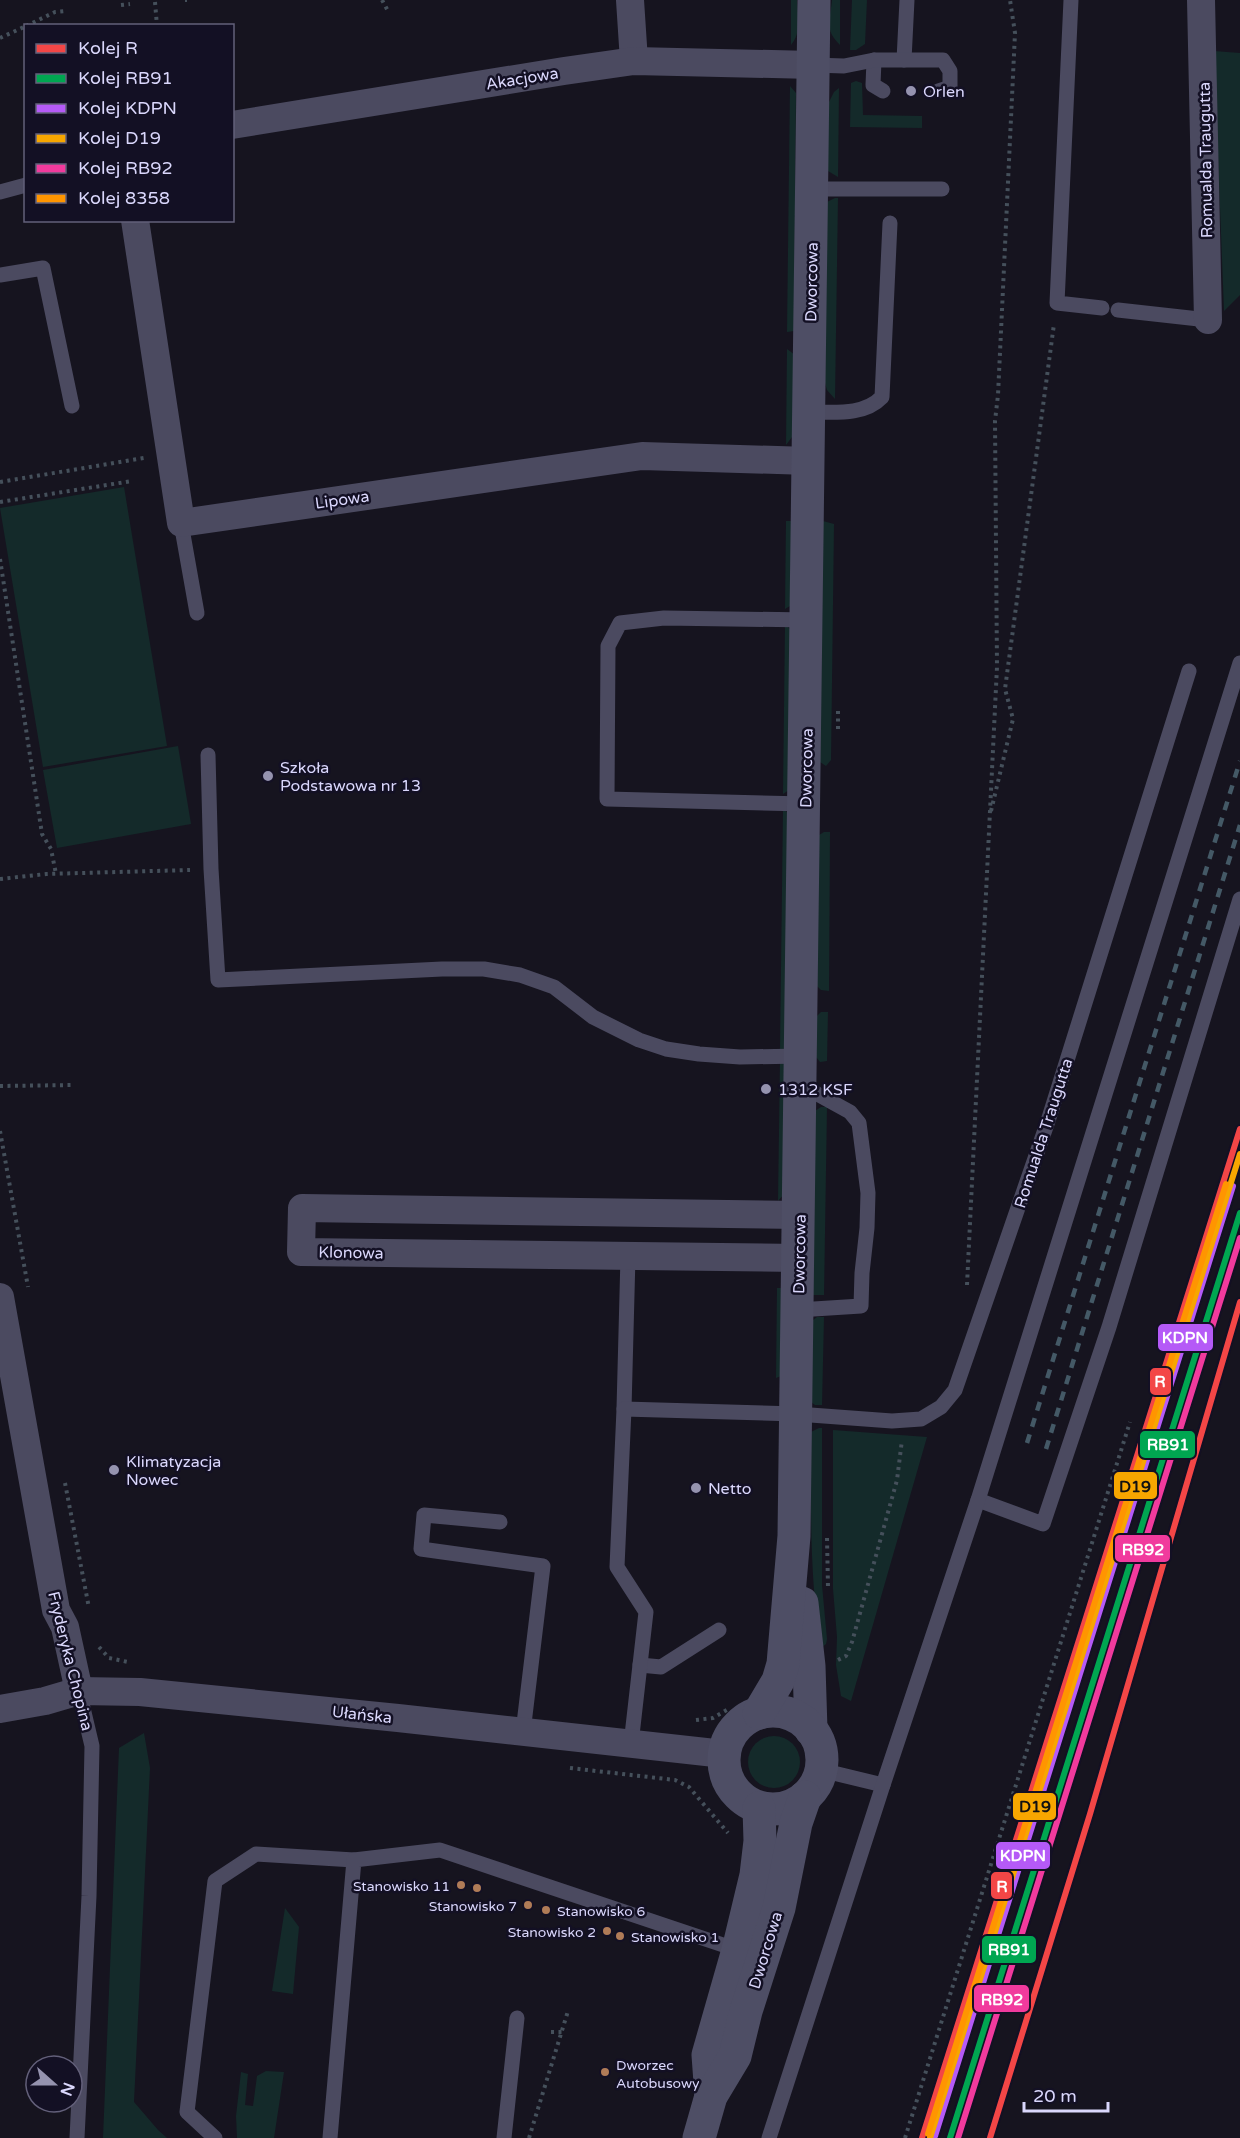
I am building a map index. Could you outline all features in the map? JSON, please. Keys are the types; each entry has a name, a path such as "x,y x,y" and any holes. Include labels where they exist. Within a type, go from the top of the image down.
{"street":[{"path":"630,0 634,61"},
{"name":"Dworcowa","path":"759,1713 778,1681 783,1664 794,1536 802,1071 814,0"},
{"name":"Romualda Traugutta","path":"1201,0 1208,320"},
{"name":"Akacjowa","path":"234,124 564,70 634,61 813,65"},
{"path":"135,222 181,523"},
{"name":"Lipowa","path":"181,523 642,456 809,461"},
{"name":"Klonowa","path":"799,1258 301,1252 302,1208 800,1215"},
{"name":"Fryderyka Chopina","path":"0,1297 56,1610 65,1627 80,1692"},
{"name":"Dworcowa","path":"794,1536 809,1666 811,1730"},
{"name":"Ułańska","path":"0,1709 80,1692 140,1692 235,1700 724,1754"},
{"path":"773,1711 801,1720 811,1730 820,1749 813,1784 791,1806 775,1809 759,1808 748,1803 732,1787 727,1777 724,1754 732,1733 749,1718 759,1713 773,1711"},
{"name":"Dworcowa","path":"699,2138 711,2096 735,2056 746,2011 778,1908 796,1823 813,1784"},
{"name":"Dworcowa","path":"711,2096 708,2055 738,1950 756,1875 760,1840 759,1808"}],"lane":[{"path":"904,60 907,0"},
{"path":"1071,0 1057,303 1102,308"},
{"path":"813,65 844,66 874,60 943,60 950,71 950,87 938,91"},
{"path":"874,60 873,85 883,91"},
{"path":"0,192 24,186"},
{"path":"812,189 942,189"},
{"path":"809,412 863,410 874,405 882,397 890,223"},
{"path":"0,274 43,268 72,406"},
{"path":"1118,310 1208,320"},
{"path":"181,523 197,613"},
{"path":"805,804 607,800 608,646 620,623 664,618 807,620"},
{"path":"769,2138 882,1785 978,1500 1240,663"},
{"name":"Romualda Traugutta","path":"624,1409 797,1414 892,1421 921,1419 942,1407 955,1390 1048,1121 1189,671"},
{"path":"208,754 218,980 442,969 484,969 520,975 554,987 593,1017 639,1040 666,1049 740,1057 802,1071 850,1112 859,1124 868,1193 861,1306 798,1310"},
{"path":"978,1500 1043,1524 1109,1327 1240,899"},
{"path":"628,1256 618,1567 646,1612 631,1744"},
{"path":"500,1522 424,1515 421,1550 543,1566 523,1732"},
{"path":"640,1665 661,1667 719,1630"},
{"name":"Fryderyka Chopina","path":"77,2138 89,1908 92,1746 80,1692"},
{"path":"813,1784 882,1785"},
{"path":"215,2138 187,2112 215,1881 256,1854 354,1860 440,1850 738,1950"},
{"path":"330,2138 354,1860"},
{"path":"504,2138 517,2019"}],"path":[{"path":"382,0 388,10"},
{"path":"967,1294 997,667 995,421 1015,33 1010,0"},
{"path":"155,2 157,24"},
{"path":"122,5 130,4"},
{"path":"30,24 56,12 65,11"},
{"path":"0,38 24,27"},
{"path":"989,821 1012,718 1005,690 1057,303"},
{"path":"0,482 140,459"},
{"path":"0,502 132,481"},
{"path":"0,558 42,834 51,849 56,874"},
{"path":"0,879 56,874 212,869"},
{"path":"0,1086 73,1085"},
{"path":"832,1663 846,1656 852,1642 897,1480 903,1433 908,1420"},
{"path":"905,2138 1130,1422"},
{"path":"827,1530 828,1594"},
{"path":"675,1780 689,1787 732,1837"},
{"path":"530,2138 568,2011"},
{"path":"551,2032 562,2032"}],"green space":[{"path":"791,0 797,0 798,24 797,35 791,45"},
{"path":"832,0 840,0 840,45 830,29"},
{"path":"852,0 867,0 865,44 856,50 850,50"},
{"path":"1214,51 1240,53 1240,295 1224,311"},
{"path":"856,81 862,83 863,115 922,116 922,128 850,127 851,83"},
{"path":"790,86 796,93 794,331 787,332"},
{"path":"839,88 838,177 828,171 828,104 834,92"},
{"path":"838,198 835,399 827,390 825,383 827,202"},
{"path":"787,349 795,355 792,437 786,445"},
{"path":"124,487 167,746 43,767 0,508"},
{"path":"786,521 792,521 790,606 785,609"},
{"path":"823,521 834,524 831,760 826,766 820,762"},
{"path":"785,626 791,631 789,790 783,794"},
{"path":"178,746 191,824 57,848 43,770"},
{"path":"783,809 789,814 786,1047 780,1050"},
{"path":"830,832 829,991 821,990 817,986 819,835"},
{"path":"821,1012 828,1012 827,1061 820,1062 816,1057 817,1016"},
{"path":"780,1060 784,1060 784,1194 778,1201"},
{"path":"821,1107 827,1107 824,1295 813,1295 815,1111"},
{"path":"777,1288 783,1288 781,1376 776,1378"},
{"path":"817,1317 824,1317 822,1405 815,1405 811,1402 812,1321"},
{"path":"822,1428 822,1585 827,1639 826,1644 821,1648 814,1594 811,1513 811,1432"},
{"path":"833,1430 927,1437 851,1701 841,1696 836,1665 837,1637 833,1589"},
{"path":"144,1733 150,1768 134,2102 167,2138 103,2138 119,1748"},
{"path":"769,1736 779,1736 789,1740 796,1747 800,1762 796,1777 789,1784 779,1788 769,1788 759,1784 752,1777 748,1767 748,1757 752,1747 759,1740"},
{"path":"285,1908 299,1927 293,1994 272,1991"},
{"path":"266,2071 284,2072 274,2138 237,2138 236,2116 241,2072 248,2074 245,2105 253,2106 257,2076"}],"railway":[{"path":"1027,1443 1240,761"},
{"path":"1046,1449 1240,825"}],"rail line":[{"name":"R","path":"922,2138 1240,1129"},
{"name":"D19","path":"930,2138 1240,1154"},
{"name":"8358","path":"928,2134 1226,1184"},
{"name":"KDPN","path":"935,2136 1233,1186"},
{"name":"RB91","path":"950,2138 1240,1213"},
{"name":"RB92","path":"958,2138 1240,1238"},
{"name":"R","path":"990,2138 1090,1814 1240,1302"}],"place":[{"name":"Orlen","path":"911,91"},
{"name":"Szkoła Podstawowa nr 13","path":"268,776"},
{"name":"1312 KSF","path":"766,1089"},
{"name":"Klimatyzacja Nowec","path":"114,1470"},
{"name":"Netto","path":"696,1488"},
{"name":"Stanowisko 11","path":"461,1885"},
{"name":"Stanowisko 7","path":"528,1905"},
{"name":"Stanowisko 6","path":"546,1910"},
{"name":"Stanowisko 2","path":"607,1931"},
{"name":"Stanowisko 1","path":"620,1936"},
{"name":"Dworzec Autobusowy","path":"605,2072"}]}
